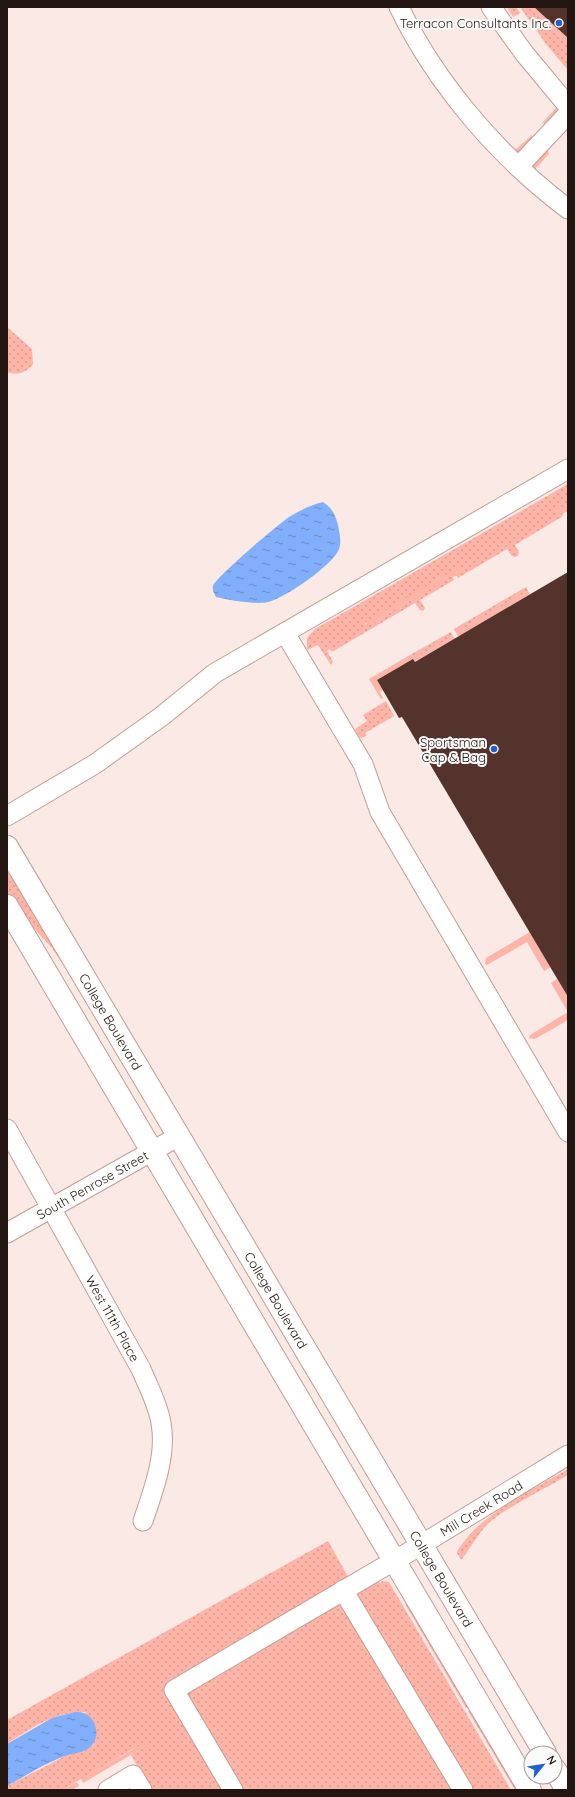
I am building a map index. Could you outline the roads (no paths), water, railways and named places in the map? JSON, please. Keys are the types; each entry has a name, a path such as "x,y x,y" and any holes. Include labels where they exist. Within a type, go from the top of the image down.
{"main road":[{"name":"College Boulevard","path":"7,848 540,1745"},
{"path":"7,906 151,1152 530,1790"}],"street":[{"path":"399,7 434,68 460,102 518,167 568,209"},
{"path":"491,7 524,53 568,106"},
{"path":"518,167 568,114"},
{"path":"7,816 96,764 162,716 215,673 568,469"},
{"path":"284,633 363,764 380,812 568,1132"},
{"name":"West 111th Place","path":"7,1129 140,1369 153,1397 161,1423 162,1437 158,1472 143,1521"},
{"name":"South Penrose Street","path":"7,1233 178,1136"},
{"name":"Mill Creek Road","path":"233,1790 174,1690 421,1545 568,1455"},
{"path":"343,1590 463,1790"},
{"path":"108,1790 133,1775 142,1790"}],"water":[{"path":"323,502 334,514 338,525 340,546 335,556 318,572 296,588 268,602 250,603 216,597 213,586 225,572 248,551 289,517 306,508"},
{"path":"75,1712 87,1715 94,1723 96,1735 95,1741 91,1747 82,1752 52,1761 7,1786 7,1744 52,1718"}],"place":[{"name":"Terracon Consultants Inc.","path":"559,23"},
{"name":"Sportsman Cap & Bag","path":"494,749"}]}
